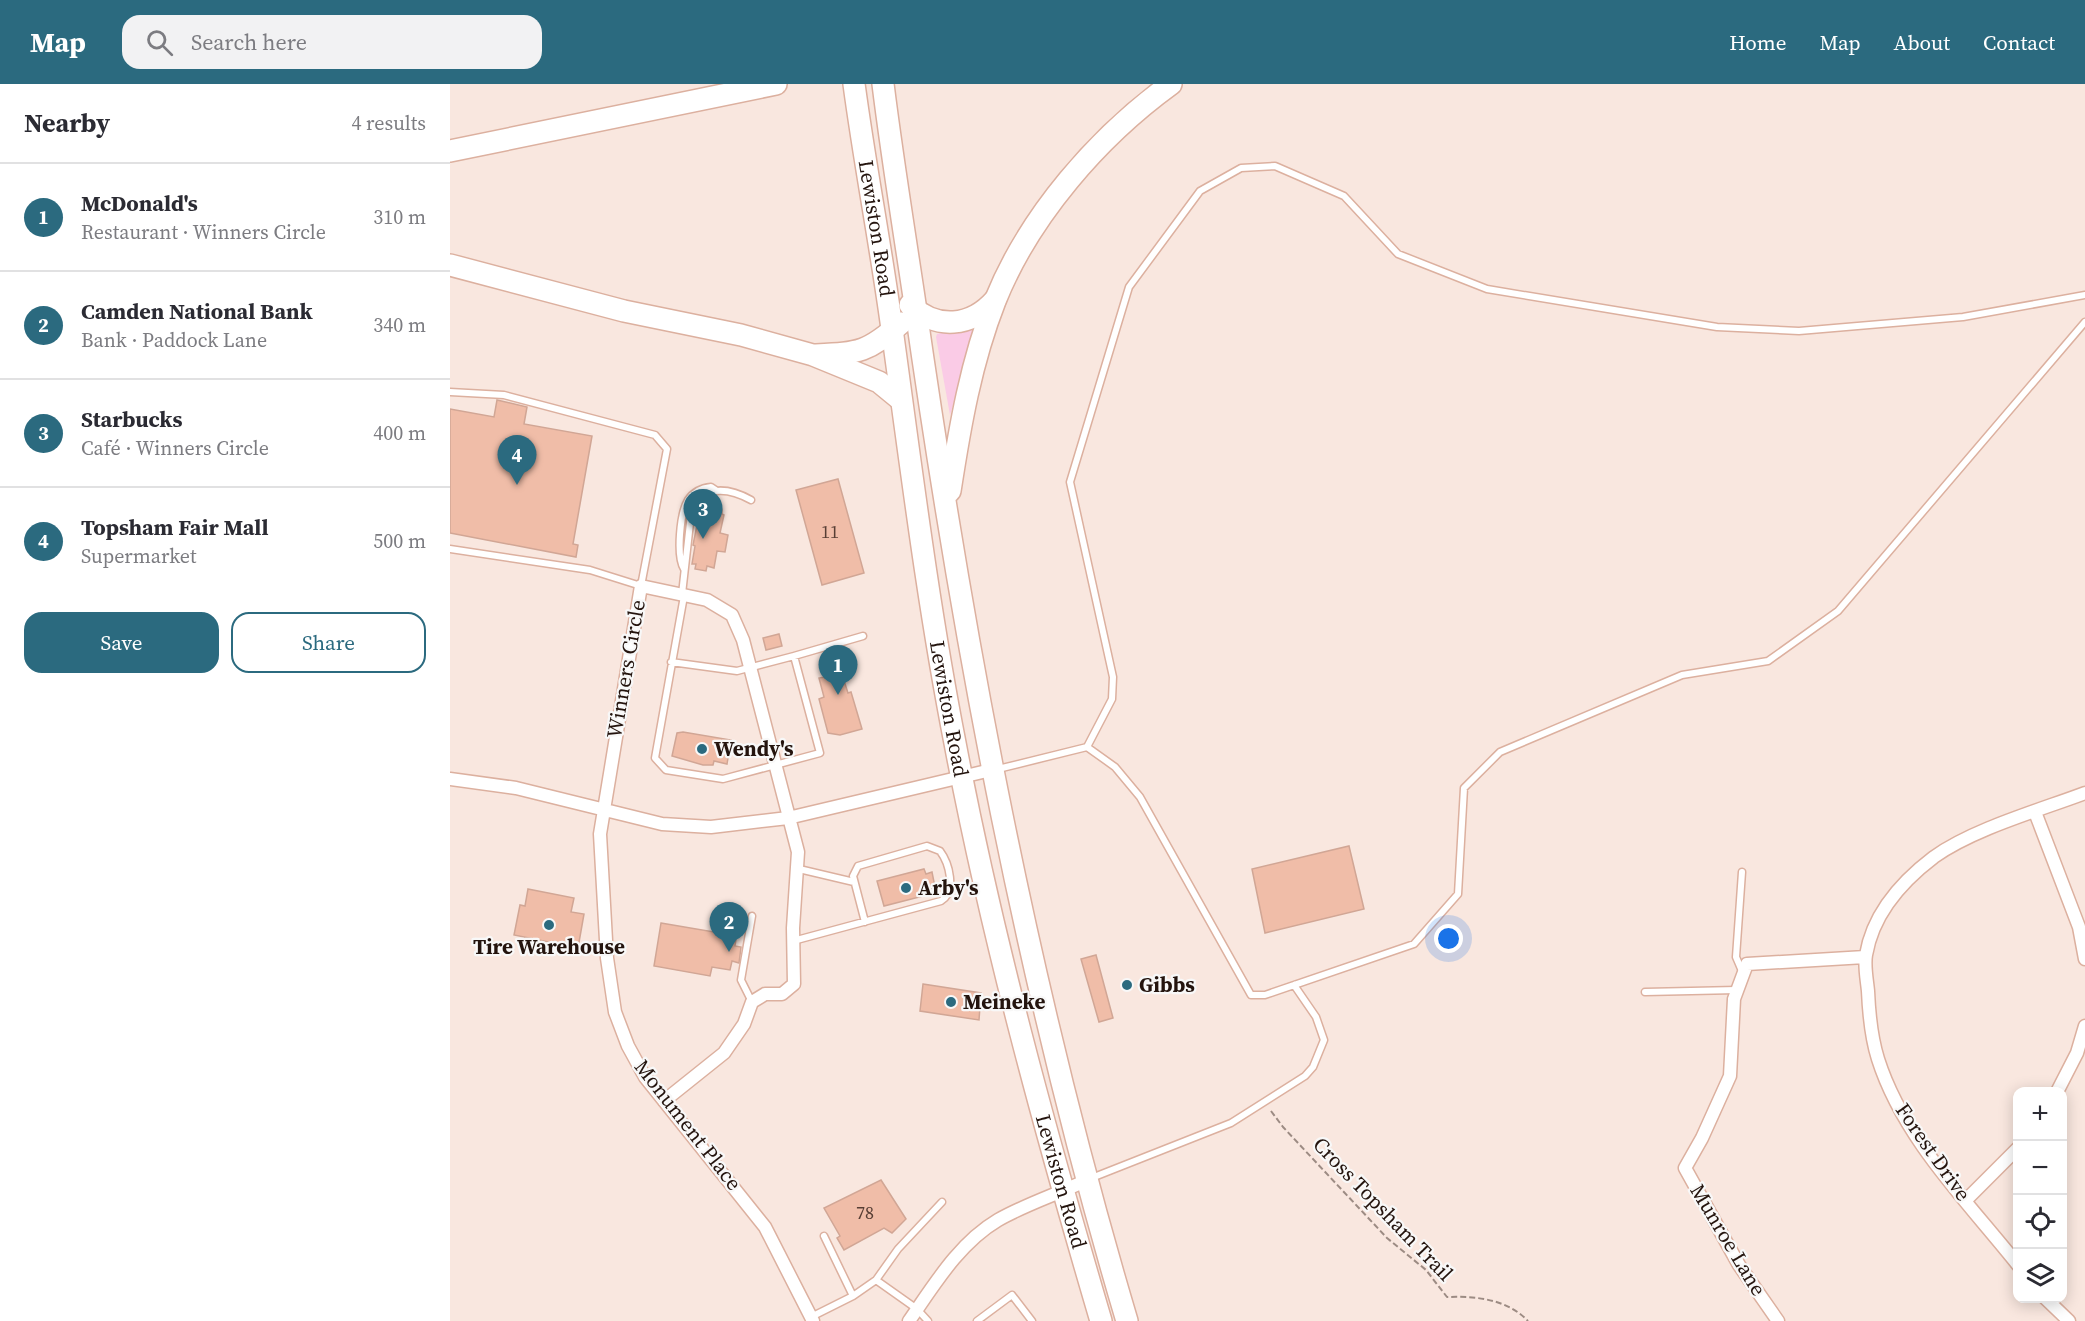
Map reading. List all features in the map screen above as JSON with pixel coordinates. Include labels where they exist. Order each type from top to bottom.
[{"type":"highway","points":[[450,151],[776,84]]},
{"type":"highway","name":"Lewiston Road","points":[[854,84],[892,330],[922,554],[962,777],[990,905],[1064,1192],[1101,1321]]},
{"type":"highway","points":[[946,512],[965,399],[996,298],[1035,227],[1071,177],[1112,134],[1171,84]]},
{"type":"highway","name":"Lewiston Road","points":[[884,91],[946,512],[991,770],[1033,963],[1087,1180],[1127,1321]]},
{"type":"highway","points":[[450,265],[624,311],[741,335],[813,355],[879,382],[901,400]]},
{"type":"highway","points":[[885,282],[916,310],[934,321],[960,322],[976,316],[996,298]]},
{"type":"highway","points":[[813,355],[859,351],[871,347],[916,310]]},
{"type":"street","name":"Winners Circle","points":[[603,808],[640,586],[707,600],[732,615],[743,639],[798,852],[799,869],[792,941],[794,984],[782,994],[765,994],[752,1002]]},
{"type":"street","points":[[450,779],[516,788],[662,824],[711,827],[788,818],[991,770]]},
{"type":"street","name":"Forest Drive","points":[[2013,1259],[1918,1138],[1887,1083],[1877,1058],[1870,1023],[1865,957],[1875,922],[1901,884],[1936,856],[1974,836],[2085,793]]},
{"type":"street","name":"Monument Place","points":[[603,808],[600,834],[607,958],[615,1012],[628,1047],[645,1077],[765,1227],[812,1319]]},
{"type":"street","points":[[2035,812],[2079,927],[2085,959]]},
{"type":"street","points":[[1743,975],[1747,964],[1865,957]]},
{"type":"street","name":"Munroe Lane","points":[[1743,975],[1734,999],[1730,1076],[1702,1138],[1685,1168],[1739,1265],[1778,1321]]},
{"type":"street","points":[[664,1101],[724,1053],[744,1024],[752,1002]]},
{"type":"street","points":[[2060,1087],[2077,1053],[2085,1026]]},
{"type":"street","points":[[1966,1200],[2013,1153]]},
{"type":"street","points":[[909,1321],[939,1277],[979,1235],[998,1221],[1087,1180]]},
{"type":"street","points":[[2049,1303],[2069,1321]]},
{"type":"lane","points":[[1087,747],[1112,699],[1113,677],[1070,482],[1129,287],[1200,191],[1241,168],[1275,166],[1344,196],[1398,254],[1487,289],[1717,327],[1799,332],[1963,316],[2085,295]]},
{"type":"lane","points":[[991,770],[1087,747],[1116,767],[1140,797],[1251,995],[1265,995],[1414,944],[1458,894],[1464,788],[1500,752],[1682,675],[1768,661],[1838,611],[2085,322]]},
{"type":"lane","points":[[450,392],[504,395],[655,435],[667,449],[640,586],[590,570],[450,549]]},
{"type":"lane","points":[[751,500],[737,492],[717,491],[703,494],[693,507],[684,569],[683,595],[656,758],[666,770],[723,779],[820,753],[794,656]]},
{"type":"lane","points":[[671,662],[737,671],[863,636]]},
{"type":"lane","points":[[792,941],[865,921],[945,899],[950,879],[943,856],[931,846],[858,866],[855,870],[854,882],[865,921]]},
{"type":"lane","points":[[799,869],[854,882]]},
{"type":"lane","points":[[1742,872],[1736,957],[1743,975]]},
{"type":"lane","points":[[752,916],[741,980],[752,1002]]},
{"type":"lane","points":[[1087,1180],[1191,1140],[1265,1103],[1314,1066],[1324,1040],[1316,1017],[1294,985]]},
{"type":"lane","points":[[1645,992],[1737,990]]},
{"type":"lane","points":[[812,1319],[876,1280],[898,1249],[942,1202]]},
{"type":"lane","points":[[824,1236],[853,1296]]},
{"type":"lane","points":[[876,1280],[917,1310],[928,1321]]},
{"type":"lane","points":[[977,1321],[1012,1294],[1032,1321]]},
{"type":"path","name":"Cross Topsham Trail","points":[[1265,1103],[1283,1127],[1387,1238],[1426,1270],[1447,1297],[1475,1296],[1497,1302],[1528,1321]]},
{"type":"shaded area","points":[[977,325],[950,415],[936,337],[937,334]]},
{"type":"building","points":[[497,400],[527,407],[524,424],[592,436],[573,544],[578,545],[576,557],[450,533],[450,409],[494,417]]},
{"type":"building","points":[[838,479],[864,573],[822,585],[796,490]]},
{"type":"building","points":[[710,508],[722,510],[724,515],[720,533],[728,535],[725,552],[717,551],[714,568],[707,566],[706,571],[695,569],[696,564],[692,564],[695,546],[693,545],[700,510],[710,512]]},
{"type":"building","points":[[779,634],[782,646],[766,650],[763,638]]},
{"type":"building","points":[[837,659],[848,693],[851,692],[862,729],[840,735],[828,733],[819,699],[824,697],[819,678],[825,677],[821,664]]},
{"type":"building","name":"Wendy's","points":[[677,733],[731,740],[727,764],[714,761],[713,765],[703,765],[672,756]]},
{"type":"building","points":[[1349,846],[1364,909],[1265,933],[1252,869]]},
{"type":"building","name":"Arby's","points":[[924,869],[926,874],[932,872],[935,887],[930,889],[931,894],[884,906],[877,881]]},
{"type":"building","name":"Tire Warehouse","points":[[528,889],[574,898],[571,912],[584,914],[578,948],[514,935],[520,905],[525,906]]},
{"type":"building","points":[[661,923],[732,935],[731,938],[736,939],[735,946],[741,947],[739,963],[732,961],[730,970],[712,967],[710,976],[654,966]]},
{"type":"building","points":[[1096,955],[1113,1018],[1099,1022],[1081,959]]},
{"type":"building","name":"Meineke","points":[[923,984],[981,993],[979,1020],[920,1011]]},
{"type":"building","points":[[881,1180],[906,1219],[892,1233],[884,1228],[844,1250],[837,1238],[840,1236],[824,1208]]},
{"type":"place","name":"Topsham Fair Mall","points":[[517,485]]},
{"type":"place","name":"Starbucks","points":[[703,539]]},
{"type":"place","name":"McDonald's","points":[[838,695]]},
{"type":"place","name":"Wendy's","points":[[702,749]]},
{"type":"place","name":"Arby's","points":[[906,888]]},
{"type":"place","name":"Tire Warehouse","points":[[549,925]]},
{"type":"place","name":"Camden National Bank","points":[[729,952]]},
{"type":"place","name":"Gibbs","points":[[1127,985]]},
{"type":"place","name":"Meineke","points":[[951,1002]]}]
